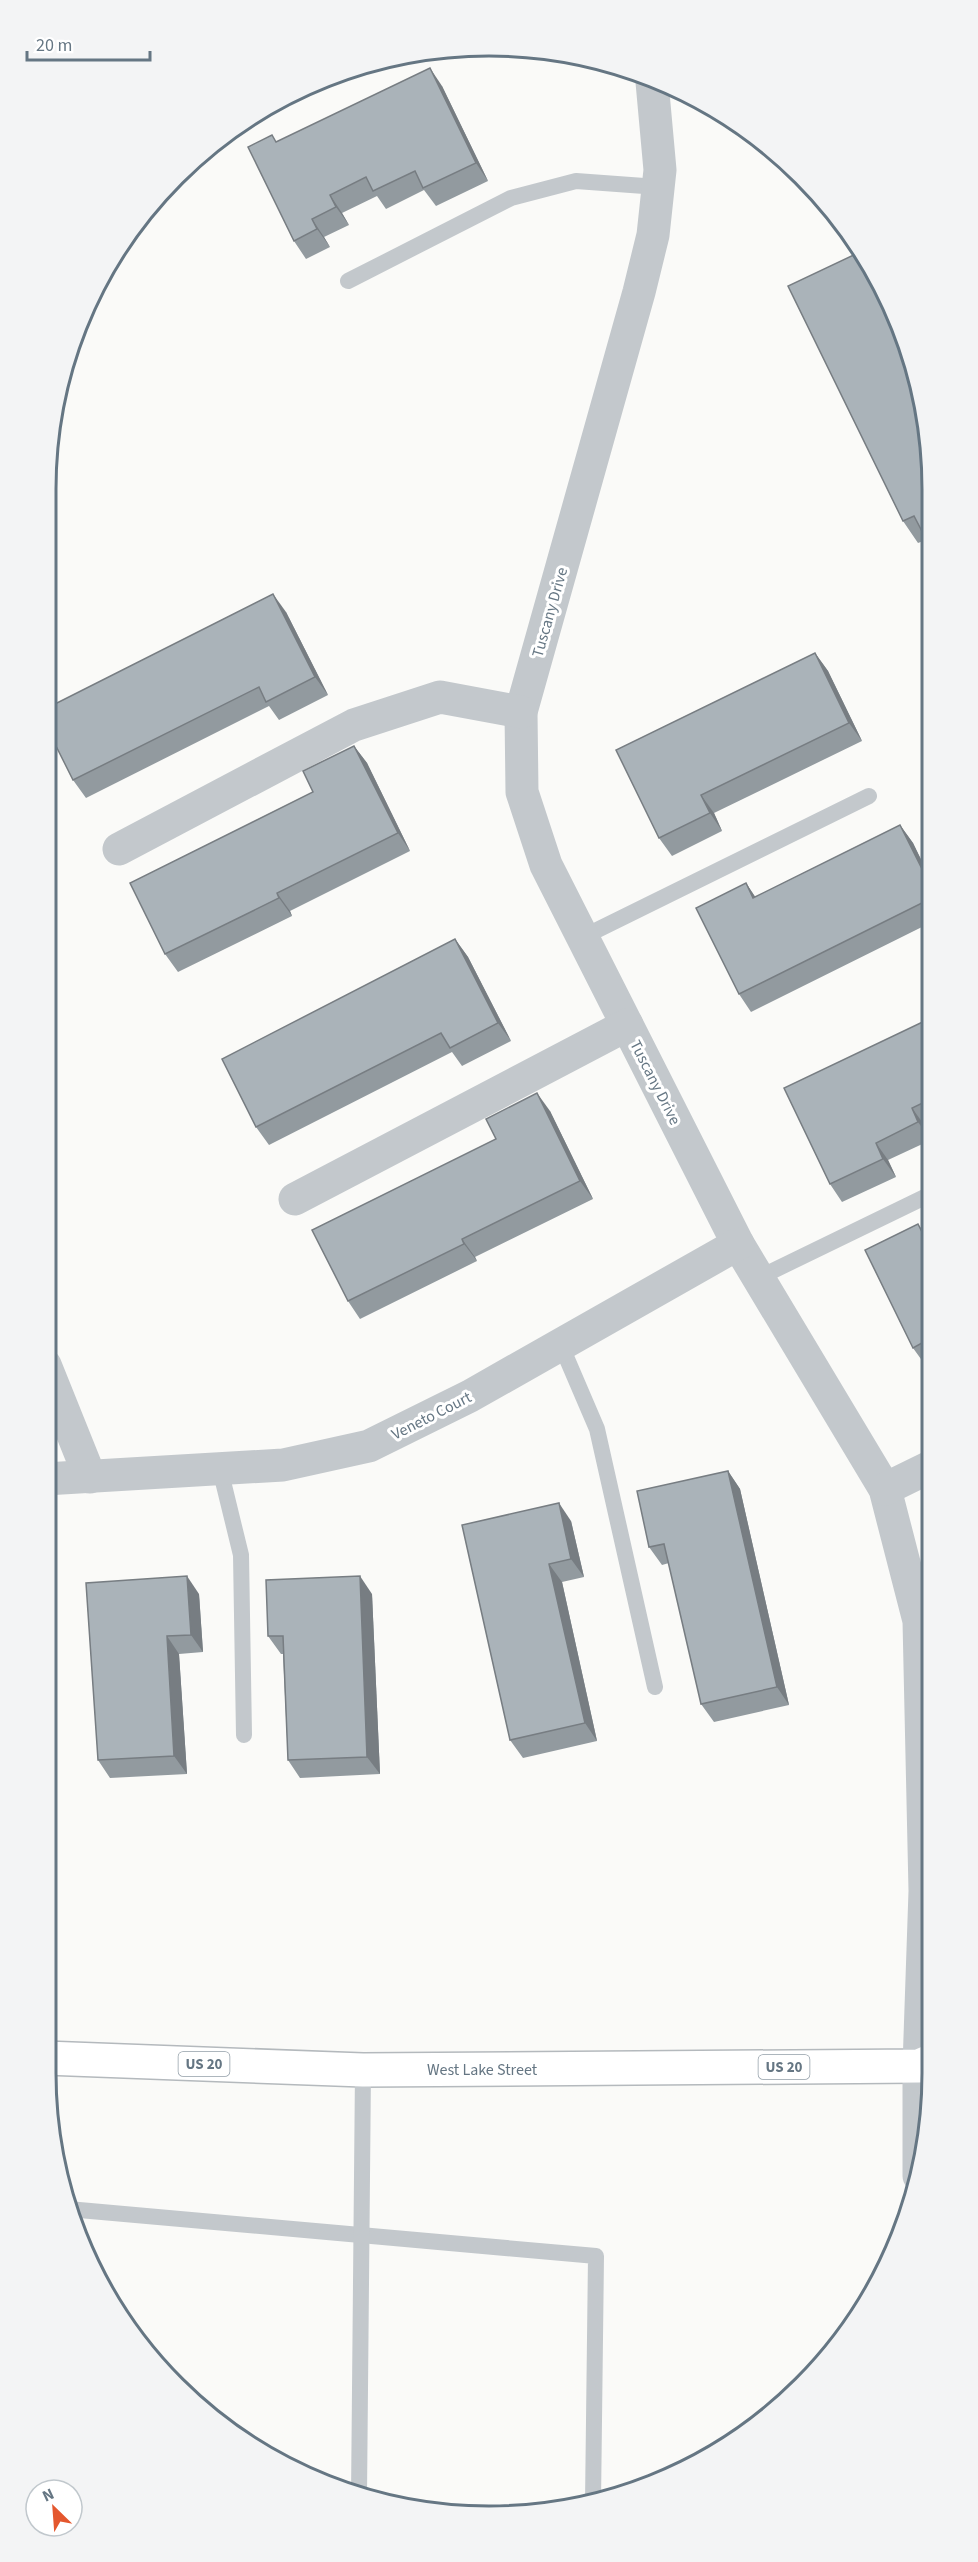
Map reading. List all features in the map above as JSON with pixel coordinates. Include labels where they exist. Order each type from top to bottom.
[{"type":"highway","name":"West Lake Street","points":[[56,2058],[363,2070],[922,2067]]},
{"type":"street","name":"Tuscany Drive","points":[[652,87],[660,170],[653,235],[521,712],[522,792],[546,864],[738,1244],[885,1489],[920,1621],[922,1729]]},
{"type":"street","points":[[119,849],[354,725],[440,697],[521,712]]},
{"type":"street","points":[[296,1199],[627,1025]]},
{"type":"street","name":"Veneto Court","points":[[56,1479],[284,1465],[369,1446],[470,1396],[738,1244]]},
{"type":"street","points":[[56,1392],[90,1477]]},
{"type":"street","points":[[885,1489],[922,1471]]},
{"type":"lane","points":[[348,281],[511,198],[576,181],[658,187]]},
{"type":"lane","points":[[583,937],[869,796]]},
{"type":"lane","points":[[758,1278],[922,1198]]},
{"type":"lane","points":[[561,1345],[597,1429],[656,1687]]},
{"type":"lane","points":[[220,1469],[241,1555],[244,1735]]},
{"type":"lane","points":[[358,2486],[363,2236],[363,2070]]},
{"type":"lane","points":[[78,2210],[596,2256],[593,2494]]},
{"type":"building","points":[[430,68],[476,163],[423,188],[415,171],[373,191],[366,177],[330,195],[336,207],[312,219],[317,229],[294,241],[248,147],[272,135],[276,142]]},
{"type":"building","points":[[853,255],[878,297],[890,323],[908,377],[914,404],[922,461],[922,531],[914,516],[903,521],[788,286]]},
{"type":"building","points":[[273,594],[315,677],[266,702],[259,687],[73,780],[56,746],[56,703]]},
{"type":"building","points":[[815,653],[849,723],[701,795],[710,813],[659,838],[616,750]]},
{"type":"building","points":[[354,746],[398,833],[277,893],[279,898],[165,954],[130,883],[313,792],[303,771]]},
{"type":"building","points":[[900,825],[922,869],[922,903],[739,994],[696,908],[746,883],[753,898]]},
{"type":"building","points":[[455,939],[498,1023],[450,1048],[441,1033],[256,1127],[222,1059]]},
{"type":"building","points":[[922,1022],[922,1103],[912,1108],[918,1122],[876,1143],[883,1159],[830,1184],[784,1088]]},
{"type":"building","points":[[537,1093],[580,1181],[462,1239],[464,1244],[348,1301],[312,1230],[496,1139],[486,1119]]},
{"type":"building","points":[[918,1224],[922,1232],[922,1343],[913,1348],[865,1250]]},
{"type":"building","points":[[728,1471],[777,1687],[701,1704],[664,1544],[649,1547],[637,1491]]},
{"type":"building","points":[[559,1503],[571,1559],[549,1564],[585,1723],[510,1740],[462,1525]]},
{"type":"building","points":[[187,1576],[191,1635],[167,1636],[174,1756],[98,1760],[86,1583]]},
{"type":"building","points":[[360,1576],[367,1757],[288,1760],[283,1636],[268,1636],[266,1580]]}]
